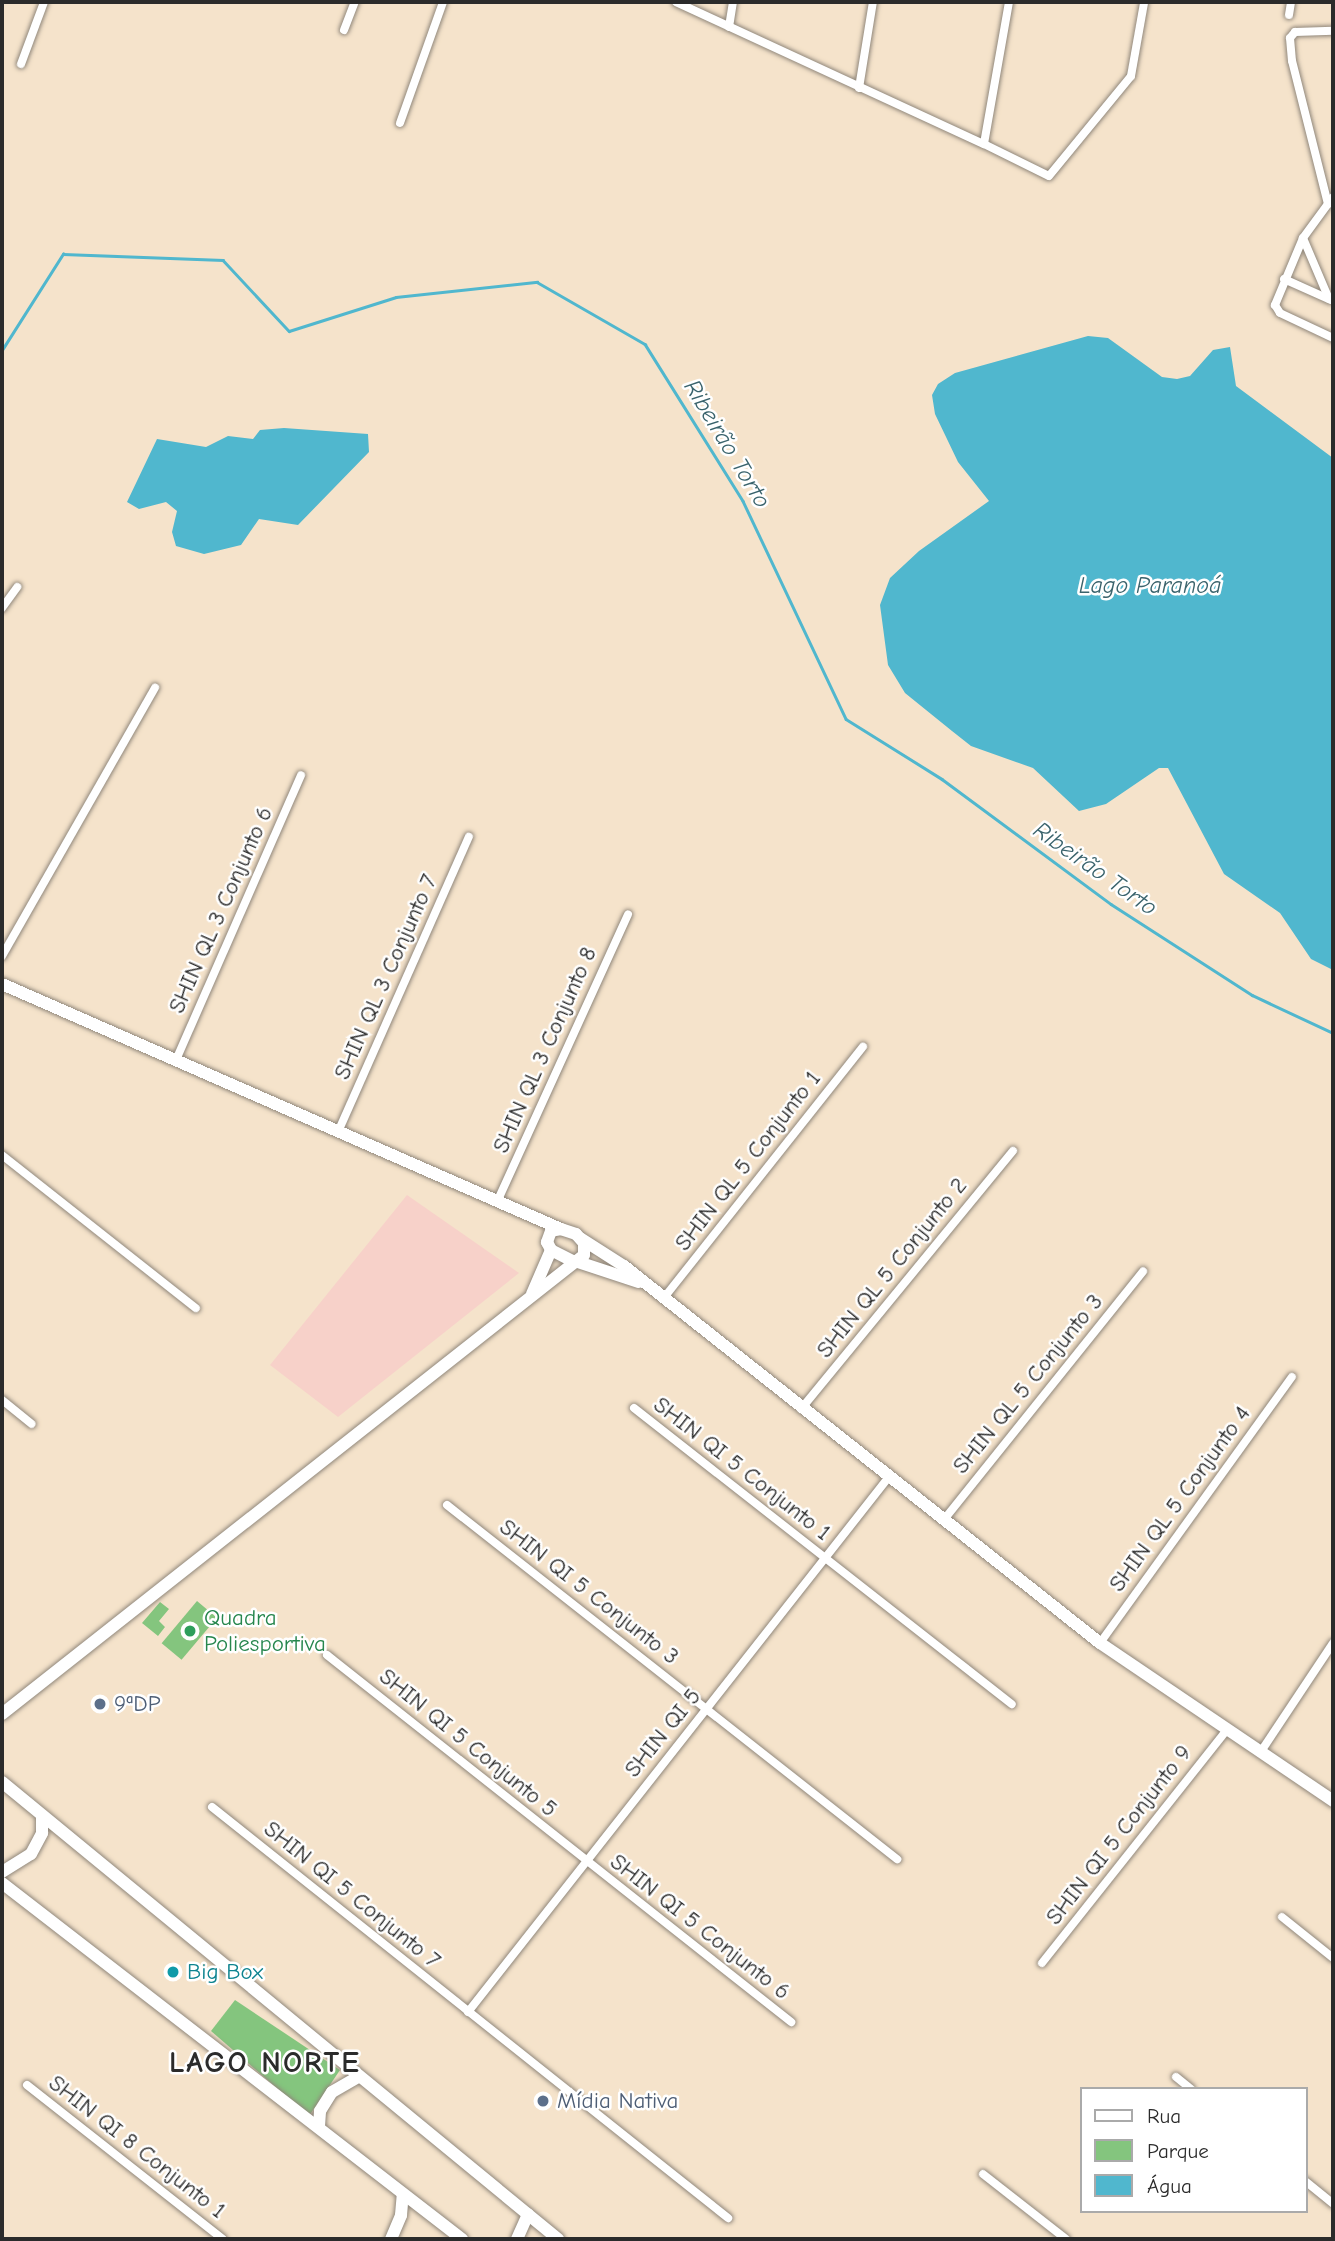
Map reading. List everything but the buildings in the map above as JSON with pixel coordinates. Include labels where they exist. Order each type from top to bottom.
[{"type":"street","points":[[21,64],[44,2]]},
{"type":"street","points":[[344,30],[355,2]]},
{"type":"street","points":[[400,123],[443,2]]},
{"type":"street","points":[[676,2],[1049,176],[1131,76],[1144,3]]},
{"type":"street","points":[[729,27],[733,2]]},
{"type":"street","points":[[859,88],[873,2]]},
{"type":"street","points":[[984,144],[1009,2]]},
{"type":"street","points":[[1289,15],[1291,2]]},
{"type":"street","points":[[1333,31],[1296,32],[1290,38],[1292,61],[1330,200],[1303,238],[1275,305],[1280,313],[1333,338]]},
{"type":"street","points":[[1303,238],[1331,300]]},
{"type":"street","points":[[1284,279],[1331,300]]},
{"type":"street","points":[[2,608],[17,587]]},
{"type":"street","points":[[2,956],[155,688]]},
{"type":"street","name":"SHIN QL 3 Conjunto 6","points":[[176,1060],[301,775]]},
{"type":"street","name":"SHIN QL 3 Conjunto 7","points":[[338,1132],[469,837]]},
{"type":"street","name":"SHIN QL 3 Conjunto 8","points":[[497,1202],[628,914]]},
{"type":"street","points":[[2,984],[580,1238],[643,1283],[1100,1643],[1226,1731],[1333,1801]]},
{"type":"street","name":"SHIN QL 5 Conjunto 1","points":[[663,1299],[863,1047]]},
{"type":"street","name":"SHIN QL 5 Conjunto 2","points":[[801,1409],[1013,1151]]},
{"type":"street","points":[[2,1155],[195,1308]]},
{"type":"street","points":[[511,1208],[547,1236],[551,1250],[532,1294]]},
{"type":"street","points":[[547,1236],[561,1228]]},
{"type":"street","points":[[2,1714],[574,1261],[586,1249],[580,1238]]},
{"type":"street","points":[[551,1250],[574,1261],[643,1283]]},
{"type":"street","name":"SHIN QL 5 Conjunto 3","points":[[943,1521],[1143,1271]]},
{"type":"street","name":"SHIN QL 5 Conjunto 4","points":[[1100,1643],[1292,1377]]},
{"type":"street","points":[[2,1400],[32,1424]]},
{"type":"street","name":"SHIN QI 5 Conjunto 1","points":[[634,1409],[1012,1704]]},
{"type":"street","name":"SHIN QI 5","points":[[468,2012],[888,1478]]},
{"type":"street","name":"SHIN QI 5 Conjunto 3","points":[[447,1505],[897,1859]]},
{"type":"street","points":[[1260,1754],[1333,1643]]},
{"type":"street","name":"SHIN QI 5 Conjunto 5","points":[[327,1655],[585,1862]]},
{"type":"street","name":"SHIN QI 5 Conjunto 9","points":[[1042,1963],[1226,1731]]},
{"type":"street","points":[[2,1782],[558,2239]]},
{"type":"street","name":"SHIN QI 5 Conjunto 7","points":[[212,1807],[728,2218]]},
{"type":"street","points":[[2,1872],[31,1854],[43,1833],[42,1816]]},
{"type":"street","name":"SHIN QI 5 Conjunto 6","points":[[585,1862],[791,2022]]},
{"type":"street","points":[[2,1882],[462,2239]]},
{"type":"street","points":[[1282,1917],[1333,1958]]},
{"type":"street","points":[[319,2126],[320,2111],[332,2092],[358,2077]]},
{"type":"street","points":[[1177,2077],[1189,2087]]},
{"type":"street","name":"SHIN QI 8 Conjunto 1","points":[[27,2085],[223,2239]]},
{"type":"street","points":[[983,2174],[1066,2239]]},
{"type":"street","points":[[1307,2183],[1333,2204]]},
{"type":"street","points":[[391,2239],[401,2215],[403,2194]]},
{"type":"street","points":[[401,2215],[422,2208]]},
{"type":"street","points":[[517,2239],[528,2214]]},
{"type":"shaded area","points":[[407,1195],[519,1273],[338,1417],[270,1365]]},
{"type":"green space","name":"Quadra Poliesportiva","points":[[197,1601],[217,1618],[182,1660],[162,1643]]},
{"type":"green space","points":[[160,1602],[169,1609],[159,1621],[165,1627],[158,1636],[142,1623]]},
{"type":"green space","points":[[235,2000],[340,2070],[309,2116],[211,2031]]},
{"type":"water","name":"Lago Paranoá","points":[[1088,336],[1108,338],[1162,377],[1177,379],[1190,376],[1213,350],[1230,347],[1236,386],[1333,458],[1333,970],[1311,959],[1280,913],[1224,874],[1168,768],[1159,768],[1106,804],[1079,811],[1033,768],[971,746],[905,693],[888,665],[880,605],[890,578],[919,551],[989,501],[958,462],[935,414],[932,395],[938,384],[955,373]]},
{"type":"water","points":[[284,428],[368,434],[369,452],[298,525],[259,519],[241,545],[204,554],[176,546],[172,532],[177,511],[166,502],[139,509],[127,502],[157,439],[206,447],[228,436],[253,439],[260,430]]},
{"type":"waterway","name":"Ribeirão Torto","points":[[2,350],[63,254],[223,260],[289,331],[396,297],[537,282],[645,344],[743,501],[846,719],[942,779],[1111,904],[1252,995],[1333,1033]]},
{"type":"place","name":"Quadra Poliesportiva","points":[[190,1631]]},
{"type":"place","name":"9ªDP","points":[[100,1704]]},
{"type":"place","name":"Big Box","points":[[173,1972]]},
{"type":"place","name":"Mídia Nativa","points":[[543,2101]]},
{"type":"district","name":"LAGO NORTE","points":[[265,2063]]}]
